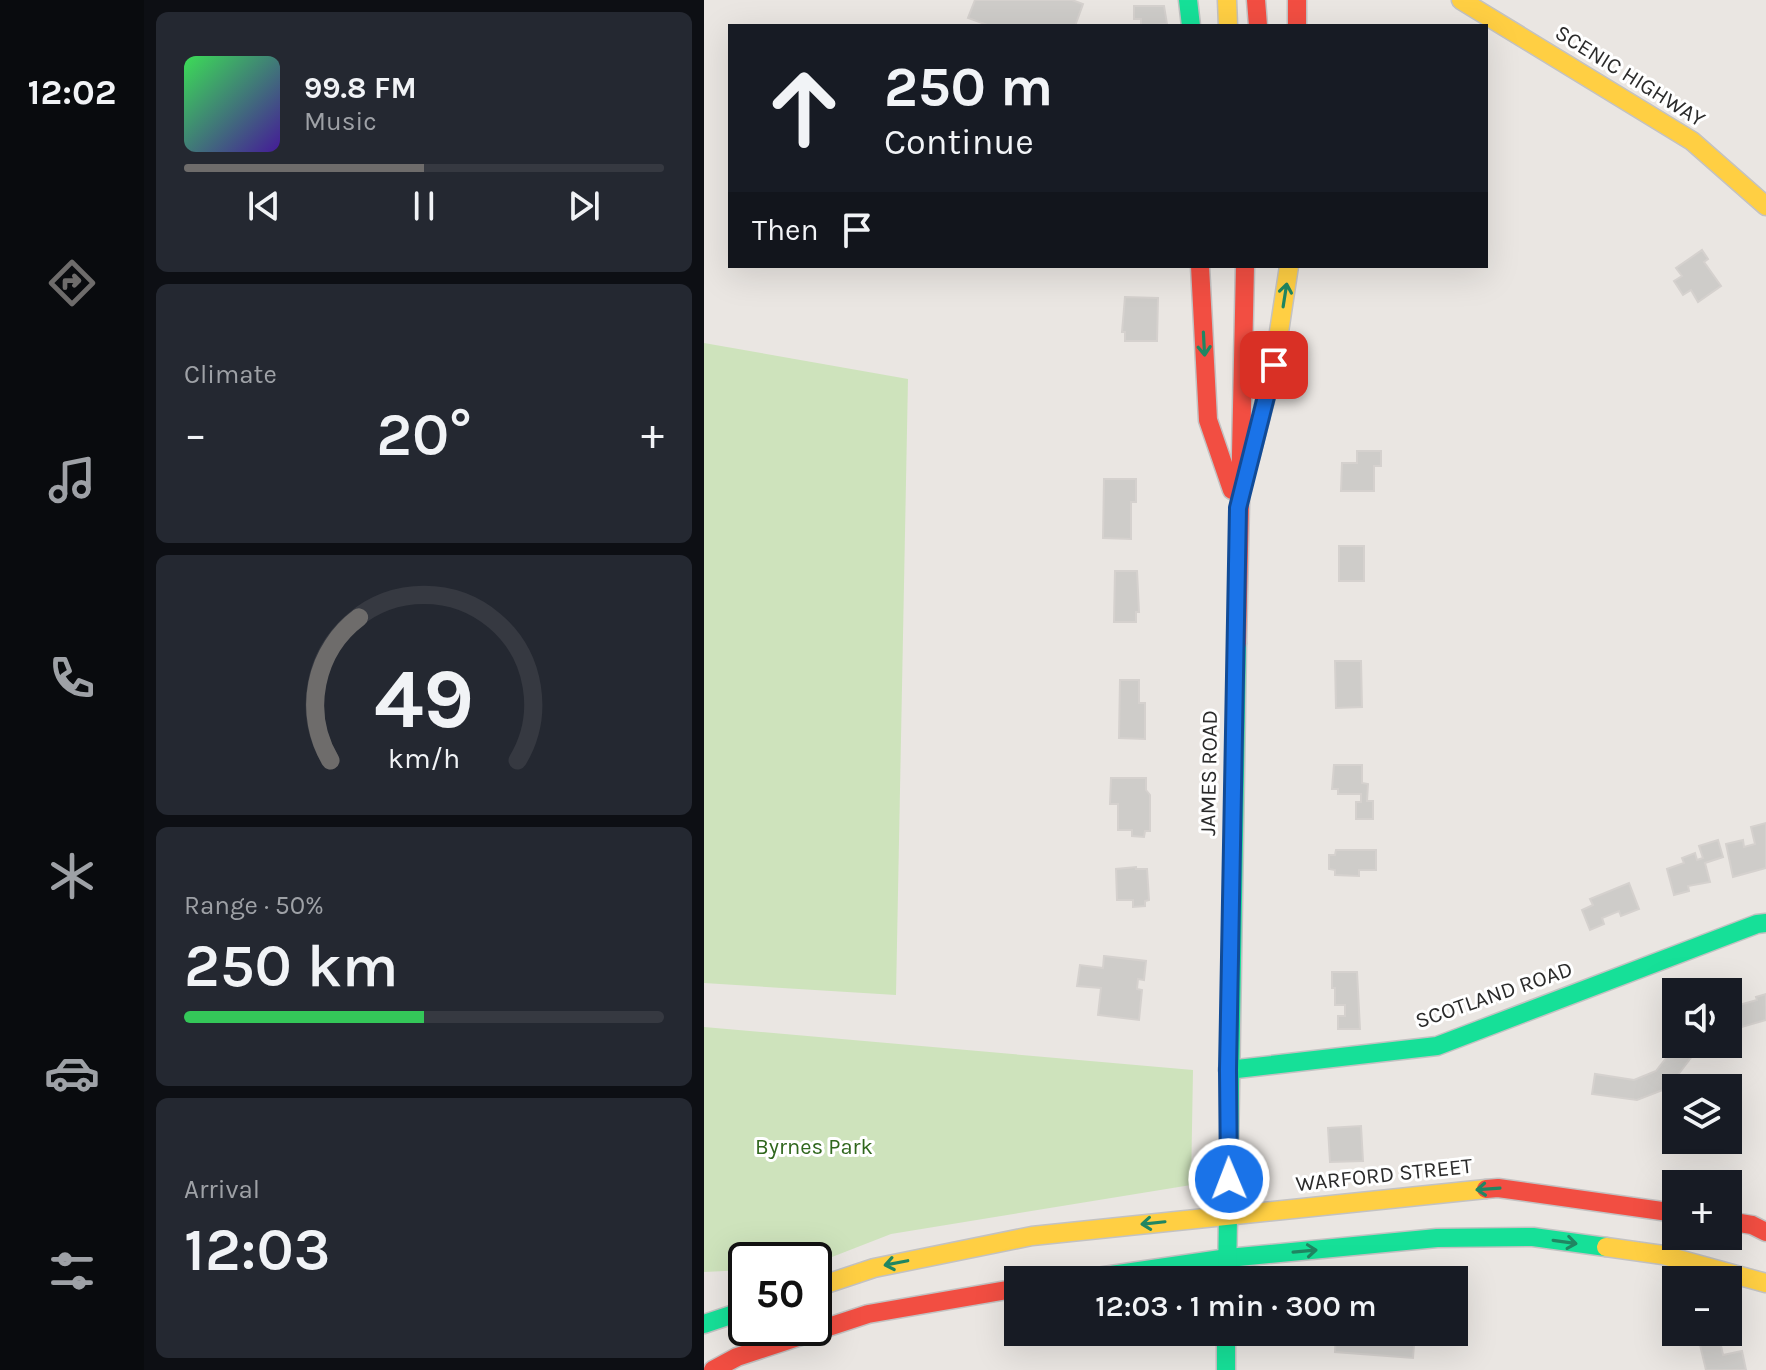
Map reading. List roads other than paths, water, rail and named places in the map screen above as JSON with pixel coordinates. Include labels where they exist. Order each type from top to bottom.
[{"type":"main road","points":[[1188,0],[1191,24]]},
{"type":"main road","points":[[1227,0],[1228,24]]},
{"type":"main road","points":[[1256,0],[1258,24]]},
{"type":"main road","points":[[1297,15],[1312,0]]},
{"type":"main road","name":"SCENIC HIGHWAY","points":[[1461,0],[1692,141],[1766,206]]},
{"type":"main road","points":[[1200,268],[1208,420],[1238,508]]},
{"type":"main road","name":"JAMES ROAD","points":[[1228,1266],[1228,1070],[1245,268]]},
{"type":"main road","points":[[1238,508],[1274,365],[1289,268]]},
{"type":"main road","name":"SCOTLAND ROAD","points":[[1228,1070],[1437,1046],[1766,923]]},
{"type":"main road","name":"WARFORD STREET","points":[[832,1282],[874,1268],[1032,1236],[1498,1188],[1662,1211]]},
{"type":"main road","points":[[1742,1223],[1766,1232]]},
{"type":"main road","points":[[1173,1266],[1437,1238],[1533,1237],[1663,1255],[1766,1283]]},
{"type":"main road","points":[[713,1370],[737,1357],[868,1314],[1004,1290]]},
{"type":"main road","points":[[704,1324],[728,1316]]},
{"type":"main road","points":[[1226,1346],[1226,1370]]},
{"type":"park label","name":"Byrnes Park","points":[[814,1147]]}]
